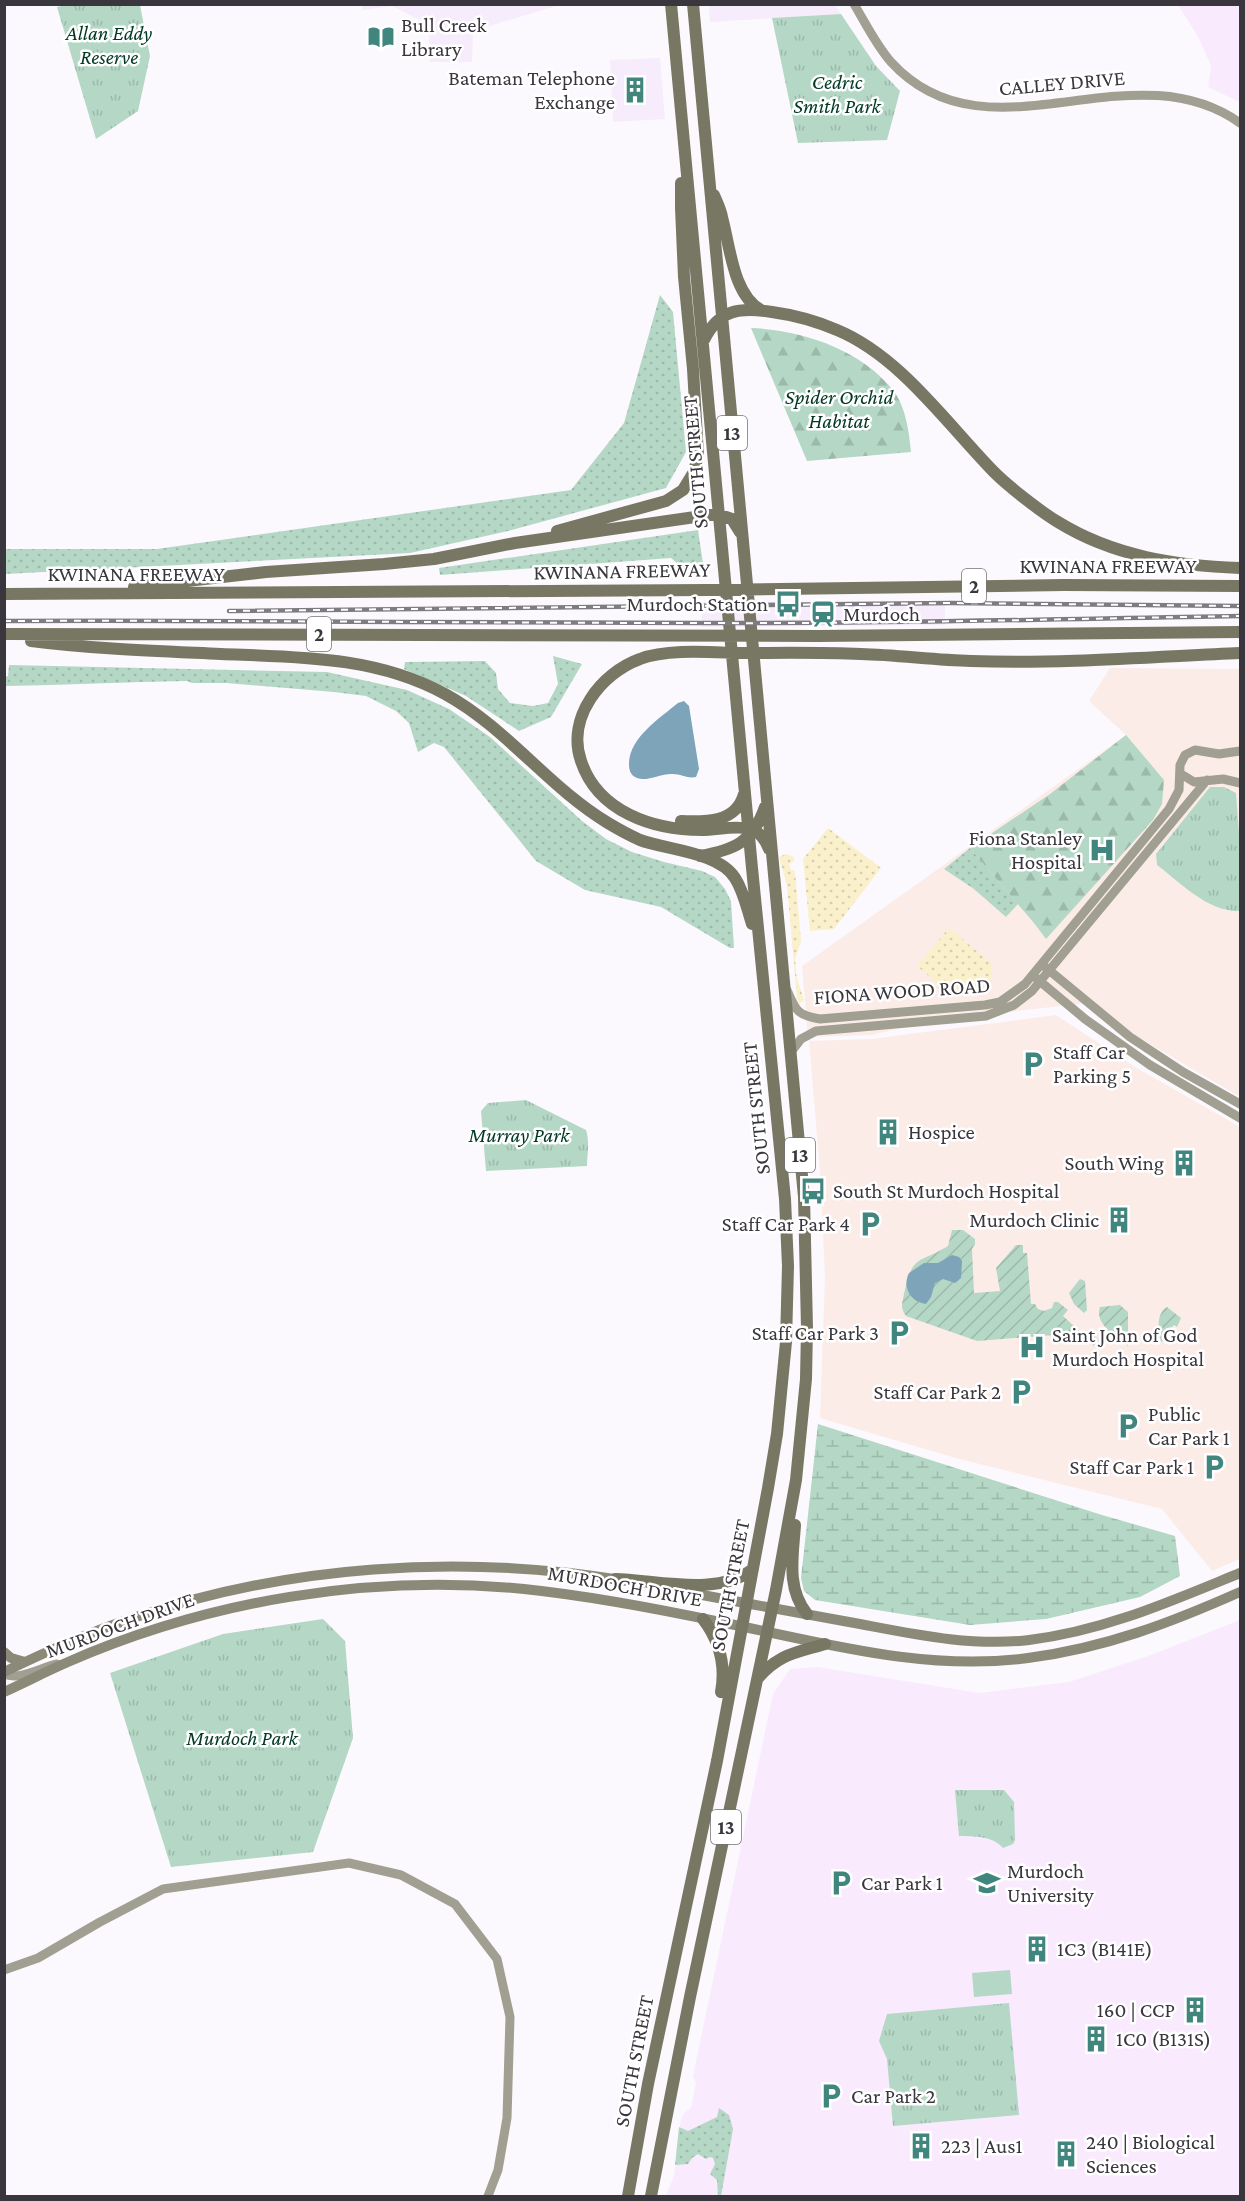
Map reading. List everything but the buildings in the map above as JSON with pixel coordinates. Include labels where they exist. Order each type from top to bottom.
[{"type":"highway","name":"SOUTH STREET","points":[[628,2196],[648,2084],[717,1761],[777,1434],[786,1342],[788,1266],[785,1199],[760,954],[672,4]]},
{"type":"highway","name":"SOUTH STREET","points":[[651,2196],[690,1997],[767,1633],[796,1480],[801,1443],[806,1358],[806,1238],[791,1052],[766,804],[693,4]]},
{"type":"highway","points":[[678,76],[690,81],[699,72]]},
{"type":"highway","points":[[515,543],[666,501],[683,490],[694,472],[698,454],[681,208],[683,137]]},
{"type":"highway","points":[[709,183],[722,215],[732,262],[741,286],[752,305],[761,310]]},
{"type":"highway","points":[[704,340],[710,329],[722,317],[741,310],[761,310],[804,318],[839,330],[881,356],[927,398],[996,474],[1057,521],[1078,533],[1130,554],[1173,563],[1240,568]]},
{"type":"highway","points":[[71,594],[266,572],[434,559],[515,543],[720,515],[732,519],[741,533]]},
{"type":"highway","name":"KWINANA FREEWAY","points":[[4,594],[1064,585],[1240,586]]},
{"type":"highway","name":"2","points":[[4,636],[818,636],[1240,632]]},
{"type":"highway","points":[[4,636],[101,648],[330,659],[401,674],[445,694],[486,721],[561,789],[609,824],[640,839],[718,862],[735,878],[743,893],[760,954]]},
{"type":"highway","points":[[771,856],[764,838],[750,832],[681,829],[643,822],[622,811],[602,796],[588,776],[578,749],[583,716],[592,696],[607,678],[627,664],[653,655],[713,652],[861,654],[1016,662],[1115,660],[1240,653]]},
{"type":"highway","points":[[622,811],[660,819],[705,822],[731,815],[738,807],[745,790]]},
{"type":"highway","points":[[699,856],[728,849],[750,832],[760,822],[766,804]]},
{"type":"highway","points":[[801,1443],[791,1573],[798,1601],[807,1614]]},
{"type":"highway","points":[[615,1579],[715,1584],[745,1576],[753,1569]]},
{"type":"highway","points":[[703,1619],[717,1643],[723,1666],[724,1679],[716,1723],[717,1761]]},
{"type":"highway","points":[[757,1679],[773,1662],[783,1656],[825,1644]]},
{"type":"main road","name":"MURDOCH DRIVE","points":[[4,1673],[110,1626],[178,1604],[271,1582],[371,1569],[452,1568],[568,1573],[615,1579],[951,1640],[992,1642],[1029,1640],[1108,1624],[1150,1611],[1240,1573]]},
{"type":"main road","name":"MURDOCH DRIVE","points":[[4,1692],[69,1661],[140,1635],[220,1611],[318,1592],[361,1588],[425,1585],[524,1589],[703,1619],[825,1644],[927,1660],[993,1661],[1025,1659],[1075,1651],[1120,1640],[1160,1626],[1240,1592]]},
{"type":"main road","points":[[4,1652],[11,1658],[25,1662]]},
{"type":"street","name":"CALLEY DRIVE","points":[[855,4],[876,42],[892,63],[921,87],[956,102],[974,106],[1009,108],[1126,94],[1153,94],[1191,100],[1225,113],[1240,123]]},
{"type":"street","name":"FIONA WOOD ROAD","points":[[791,1052],[801,1039],[816,1031],[986,1016],[1014,1005],[1028,995],[1041,964],[1169,809],[1179,790],[1181,760],[1191,751],[1200,750],[1219,754],[1240,751]]},
{"type":"street","points":[[1181,774],[1194,782],[1223,779],[1240,783]]},
{"type":"street","name":"FIONA WOOD ROAD","points":[[783,983],[795,1009],[802,1016],[820,1020],[949,1009],[1000,1002],[1049,970],[1207,780]]},
{"type":"street","points":[[1041,964],[1130,1037],[1183,1072],[1240,1104]]},
{"type":"street","points":[[1036,978],[1085,1019],[1141,1058],[1240,1118]]},
{"type":"street","points":[[4,1673],[8,1676],[23,1675],[41,1667],[69,1661]]},
{"type":"street","points":[[4,1970],[38,1958],[163,1889],[349,1863],[401,1875],[455,1904],[496,1959],[510,2017],[507,2118],[498,2170],[488,2196]]},
{"type":"shaded area","points":[[362,4],[559,5],[473,31],[472,62],[430,62],[428,22],[392,6],[363,10]]},
{"type":"shaded area","points":[[709,5],[835,5],[841,14],[710,22]]},
{"type":"shaded area","points":[[1178,5],[1240,5],[1240,102],[1208,87],[1211,66],[1199,38]]},
{"type":"shaded area","points":[[660,58],[665,119],[613,122],[610,60]]},
{"type":"shaded area","points":[[945,601],[945,625],[702,627],[701,602]]},
{"type":"shaded area","name":"Fiona Stanley Hospital","points":[[1110,668],[1240,669],[1240,1097],[1138,1037],[1088,1003],[928,1021],[872,1035],[808,1037],[802,966],[1126,735],[1089,701]]},
{"type":"shaded area","name":"Saint John of God Murdoch Hospital","points":[[1056,1015],[1135,1067],[1240,1127],[1240,1559],[1212,1571],[1162,1509],[959,1459],[820,1418],[825,1276],[820,1171],[809,1041],[871,1039]]},
{"type":"shaded area","name":"Murdoch University","points":[[1240,1620],[1240,2196],[666,2196],[674,2176],[681,2119],[684,2113],[691,2108],[696,2083],[693,2076],[773,1694],[790,1669],[817,1667],[979,1693],[1069,1682],[1151,1655]]},
{"type":"green space","name":"Allan Eddy Reserve","points":[[65,5],[140,5],[150,56],[138,111],[96,139],[57,7]]},
{"type":"green space","name":"Cedric Smith Park","points":[[841,14],[876,66],[900,91],[887,140],[798,143],[772,18]]},
{"type":"green space","points":[[660,295],[673,312],[686,452],[666,488],[508,531],[410,553],[5,574],[5,549],[157,549],[571,490],[624,423]]},
{"type":"green space","name":"Spider Orchid Habitat","points":[[751,328],[810,338],[829,344],[864,363],[893,390],[901,404],[911,452],[807,461]]},
{"type":"green space","points":[[698,530],[704,570],[685,570],[671,558],[440,575],[439,568]]},
{"type":"green space","points":[[553,656],[582,664],[551,717],[519,731],[466,696],[404,669],[405,662],[485,661],[496,673],[498,689],[510,703],[533,706],[548,703],[558,684]]},
{"type":"green space","points":[[9,665],[327,672],[407,690],[449,709],[490,737],[582,821],[606,839],[632,852],[702,871],[715,877],[731,901],[734,948],[730,948],[661,907],[585,890],[536,861],[444,747],[434,743],[418,752],[409,723],[396,711],[366,696],[187,681],[5,686]]},
{"type":"green space","points":[[1126,735],[1164,780],[1162,804],[1153,820],[1046,939],[970,848],[1050,794]]},
{"type":"green space","points":[[1210,787],[1224,787],[1236,793],[1240,847],[1240,911],[1228,910],[1206,902],[1157,865],[1156,854]]},
{"type":"green space","points":[[970,848],[1018,904],[1006,917],[974,889],[944,869]]},
{"type":"green space","name":"Murray Park","points":[[526,1100],[586,1130],[587,1166],[486,1171],[481,1111],[488,1103]]},
{"type":"green space","points":[[952,1230],[963,1230],[975,1239],[972,1249],[974,1293],[1000,1291],[996,1268],[1016,1245],[1023,1245],[1023,1253],[1027,1253],[1031,1304],[1035,1304],[1038,1309],[1044,1311],[1052,1308],[1054,1302],[1058,1302],[1068,1310],[1063,1316],[1086,1337],[1091,1332],[1099,1340],[1094,1346],[1078,1333],[977,1341],[906,1316],[902,1303],[910,1272],[918,1262],[948,1246]]},
{"type":"green space","points":[[1080,1279],[1085,1281],[1087,1310],[1084,1313],[1074,1304],[1069,1293]]},
{"type":"green space","points":[[1120,1305],[1128,1312],[1128,1346],[1107,1329],[1100,1319],[1100,1307]]},
{"type":"green space","points":[[1167,1307],[1181,1318],[1177,1327],[1174,1325],[1163,1337],[1165,1340],[1161,1342],[1159,1318]]},
{"type":"green space","points":[[818,1424],[1102,1515],[1175,1536],[1180,1576],[1140,1597],[1046,1619],[970,1625],[815,1600],[804,1591],[801,1578]]},
{"type":"green space","name":"Murdoch Park","points":[[323,1619],[345,1641],[353,1738],[313,1852],[171,1867],[110,1673],[223,1634]]},
{"type":"green space","points":[[955,1790],[1004,1790],[1014,1802],[1015,1840],[1013,1844],[1003,1848],[988,1839],[959,1836]]},
{"type":"green space","points":[[1010,1970],[1012,1994],[974,1997],[972,1973]]},
{"type":"green space","points":[[1009,2003],[1019,2115],[893,2126],[887,2059],[879,2041],[887,2014]]},
{"type":"green space","points":[[719,2108],[729,2115],[733,2129],[721,2196],[718,2196],[717,2180],[710,2174],[715,2164],[713,2158],[706,2159],[698,2154],[688,2164],[675,2165],[679,2127],[688,2131],[717,2117]]},
{"type":"sand","points":[[828,828],[881,868],[834,929],[810,931],[803,859]]},
{"type":"sand","points":[[786,854],[794,857],[794,861],[789,864],[791,870],[795,871],[801,941],[795,960],[797,979],[804,1000],[799,1004],[787,886],[779,857]]},
{"type":"sand","points":[[949,928],[991,963],[992,986],[979,993],[949,998],[940,992],[936,982],[917,966]]},
{"type":"water","points":[[684,701],[689,706],[699,769],[696,777],[673,774],[645,779],[635,777],[630,772],[629,763],[640,737],[678,703]]},
{"type":"water","points":[[952,1255],[959,1257],[962,1261],[961,1278],[955,1283],[943,1279],[935,1283],[931,1297],[926,1304],[912,1297],[906,1283],[909,1273],[924,1263],[938,1263]]},
{"type":"railway","points":[[229,611],[950,603],[1240,606]]},
{"type":"railway","points":[[4,621],[768,623],[1240,616]]},
{"type":"place","name":"Bull Creek Library","points":[[381,37]]},
{"type":"place","name":"Bateman Telephone Exchange","points":[[635,90]]},
{"type":"place","name":"Murdoch Station","points":[[788,604]]},
{"type":"place","name":"Murdoch","points":[[823,614]]},
{"type":"place","name":"Fiona Stanley Hospital","points":[[1102,850]]},
{"type":"place","name":"Staff Car Parking 5","points":[[1033,1064]]},
{"type":"place","name":"Hospice","points":[[888,1132]]},
{"type":"place","name":"South Wing","points":[[1184,1163]]},
{"type":"place","name":"South St Murdoch Hospital","points":[[813,1191]]},
{"type":"place","name":"Murdoch Clinic","points":[[1119,1220]]},
{"type":"place","name":"Staff Car Park 4","points":[[870,1224]]},
{"type":"place","name":"Staff Car Park 3","points":[[899,1333]]},
{"type":"place","name":"Saint John of God Murdoch Hospital","points":[[1032,1347]]},
{"type":"place","name":"Staff Car Park 2","points":[[1021,1392]]},
{"type":"place","name":"Public Car Park 1","points":[[1128,1426]]},
{"type":"place","name":"Staff Car Park 1","points":[[1214,1467]]},
{"type":"place","name":"Car Park 1","points":[[841,1883]]},
{"type":"place","name":"Murdoch University","points":[[987,1883]]},
{"type":"place","name":"1C3 (B141E)","points":[[1037,1949]]},
{"type":"place","name":"160 | CCP","points":[[1195,2010]]},
{"type":"place","name":"1C0 (B131S)","points":[[1096,2039]]},
{"type":"place","name":"Car Park 2","points":[[831,2096]]},
{"type":"place","name":"223 | Aus1","points":[[921,2146]]},
{"type":"place","name":"240 | Biological Sciences","points":[[1066,2154]]}]
